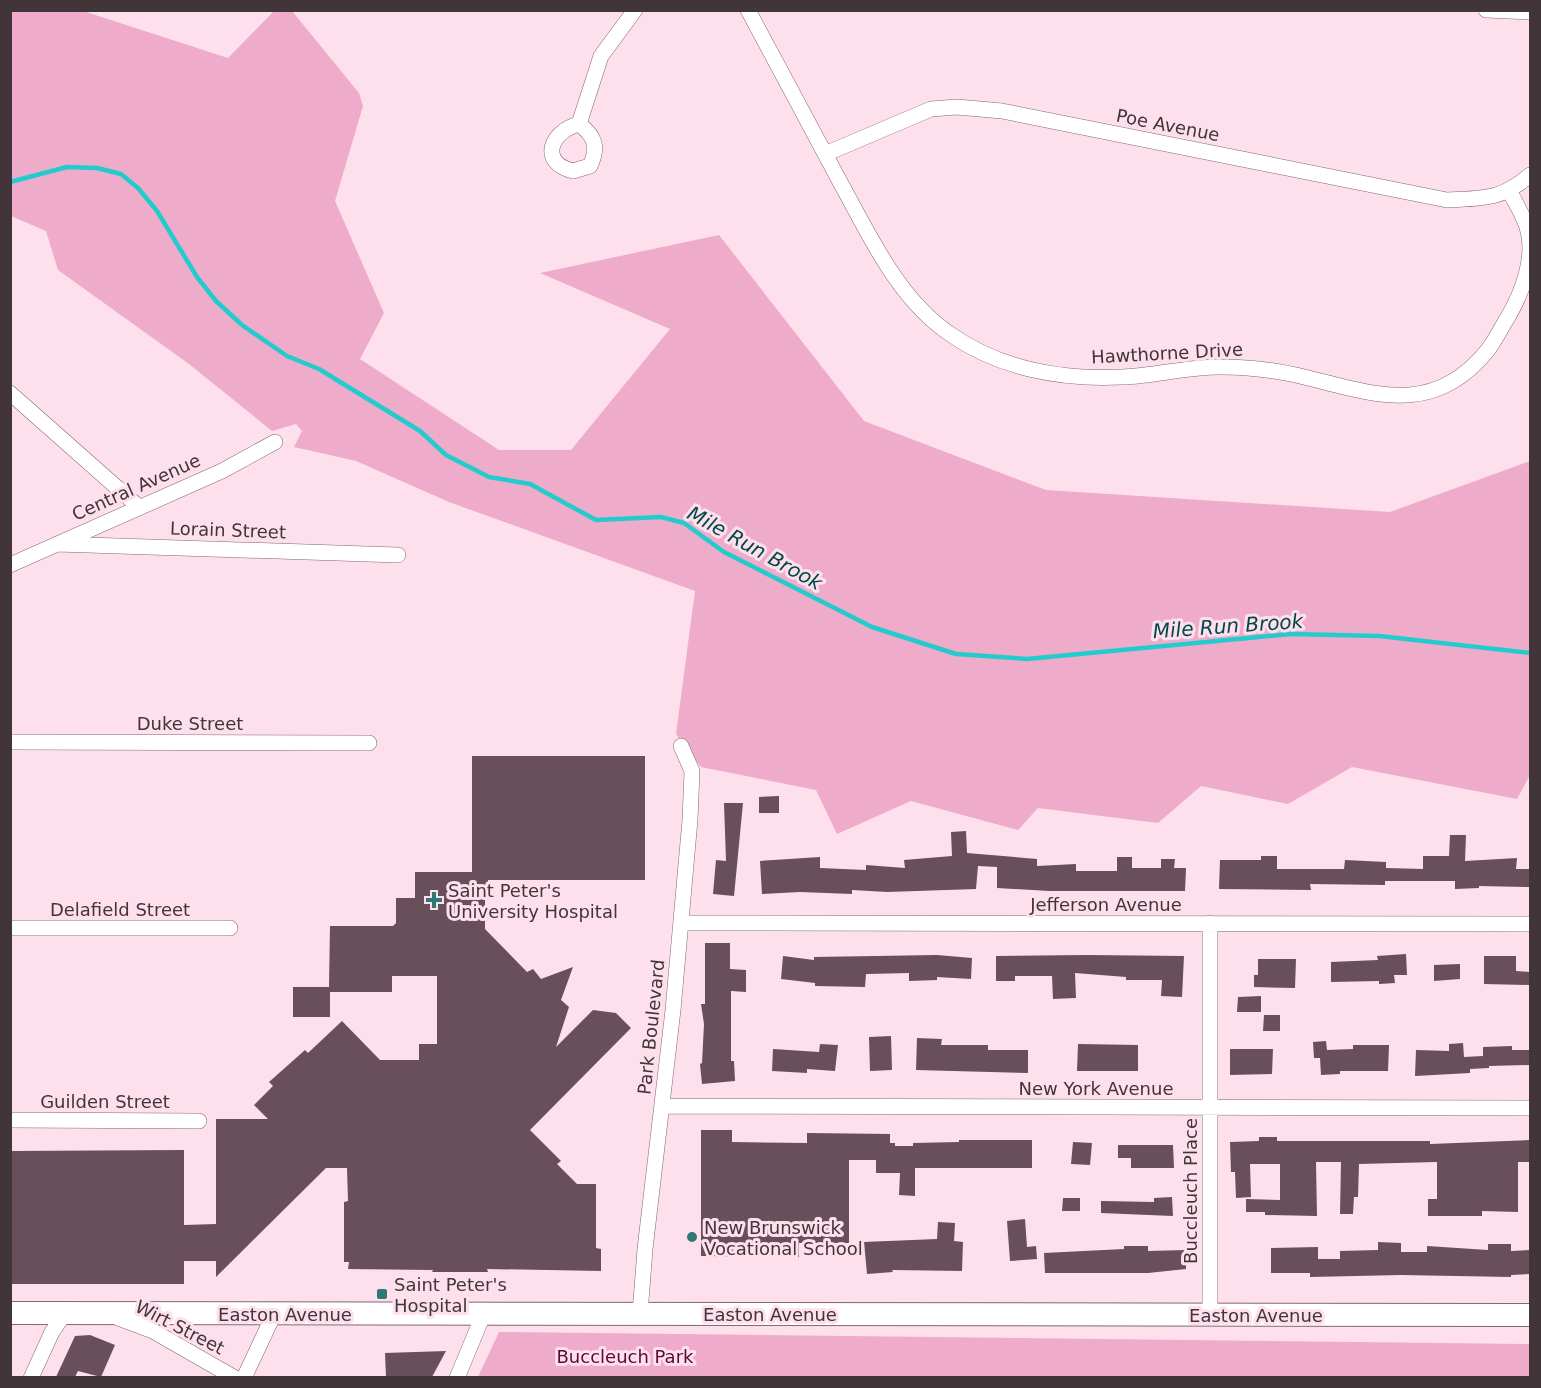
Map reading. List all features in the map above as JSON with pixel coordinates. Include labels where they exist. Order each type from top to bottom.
[{"type":"street","points":[[579,124],[601,56],[635,10]]},
{"type":"street","name":"Hawthorne Drive","points":[[748,10],[886,266],[929,318],[972,347],[1022,368],[1054,375],[1122,377],[1220,366],[1261,369],[1378,396],[1401,397],[1428,393],[1469,370],[1489,349],[1518,300],[1525,277],[1529,237],[1527,227],[1509,190]]},
{"type":"street","points":[[1486,10],[1530,12]]},
{"type":"street","name":"Poe Avenue","points":[[825,154],[931,110],[957,107],[1002,111],[1447,200],[1492,198],[1509,190]]},
{"type":"street","points":[[1509,190],[1530,175]]},
{"type":"street","points":[[10,393],[139,507]]},
{"type":"street","name":"Central Avenue","points":[[10,565],[222,471],[275,442]]},
{"type":"street","name":"Lorain Street","points":[[57,544],[398,555]]},
{"type":"street","name":"Duke Street","points":[[10,742],[369,743]]},
{"type":"street","name":"Park Boulevard","points":[[640,1314],[681,923],[692,771],[681,746]]},
{"type":"street","name":"Jefferson Avenue","points":[[681,923],[1530,924]]},
{"type":"street","name":"Buccleuch Place","points":[[1210,923],[1210,1315]]},
{"type":"street","name":"Delafield Street","points":[[10,928],[230,928]]},
{"type":"street","name":"New York Avenue","points":[[662,1106],[1530,1108]]},
{"type":"street","name":"Guilden Street","points":[[10,1120],[199,1121]]},
{"type":"street","name":"Easton Avenue","points":[[10,1313],[1530,1315]]},
{"type":"street","points":[[31,1377],[52,1332],[65,1313]]},
{"type":"street","name":"Wirt Street","points":[[107,1313],[153,1331],[235,1377]]},
{"type":"street","points":[[458,1377],[484,1313]]},
{"type":"street","points":[[244,1377],[274,1314]]},
{"type":"green space","points":[[10,11],[83,11],[228,58],[274,11],[292,11],[359,93],[363,106],[335,201],[384,313],[360,359],[499,450],[571,450],[670,329],[540,273],[719,235],[864,421],[1046,490],[1390,512],[1530,461],[1530,775],[1517,799],[1352,767],[1288,804],[1201,786],[1158,823],[1038,808],[1018,830],[911,801],[837,834],[816,790],[701,767],[676,734],[695,591],[449,502],[356,461],[294,447],[302,431],[296,424],[272,431],[189,364],[58,270],[46,231],[11,216]]},
{"type":"green space","name":"Buccleuch Park","points":[[499,1332],[1530,1344],[1530,1377],[478,1377]]},
{"type":"building","points":[[472,756],[645,756],[645,880],[488,880],[488,885],[485,885],[485,929],[527,972],[533,969],[541,979],[573,967],[561,1000],[569,1007],[556,1047],[593,1010],[616,1013],[631,1028],[530,1130],[561,1161],[557,1164],[577,1184],[596,1184],[596,1248],[601,1249],[601,1271],[487,1269],[488,1272],[432,1272],[433,1270],[348,1269],[349,1262],[344,1262],[344,1202],[348,1201],[347,1168],[326,1168],[216,1277],[216,1261],[184,1261],[184,1284],[10,1284],[10,1151],[184,1150],[184,1225],[216,1224],[216,1119],[268,1119],[254,1105],[273,1086],[269,1082],[305,1050],[308,1053],[342,1021],[380,1060],[419,1060],[419,1044],[437,1044],[437,976],[392,976],[392,992],[330,992],[330,1017],[293,1017],[293,987],[329,987],[330,926],[393,926],[396,923],[396,898],[415,898],[415,872],[472,872]]},
{"type":"building","points":[[779,796],[779,813],[759,813],[759,797]]},
{"type":"building","points":[[724,803],[743,803],[734,896],[713,894],[716,860],[726,861]]},
{"type":"building","points":[[966,831],[967,853],[1037,859],[1037,866],[1076,864],[1076,871],[1117,871],[1117,857],[1132,857],[1132,868],[1161,868],[1161,859],[1175,859],[1174,868],[1186,868],[1185,891],[1049,891],[997,888],[997,867],[978,866],[976,889],[887,892],[852,890],[852,894],[800,892],[762,894],[760,861],[820,857],[820,868],[866,870],[866,865],[905,868],[904,860],[952,856],[951,832]]},
{"type":"building","points":[[1450,835],[1466,835],[1465,861],[1517,858],[1516,869],[1530,869],[1530,887],[1479,886],[1479,888],[1455,889],[1455,881],[1385,881],[1385,885],[1310,884],[1311,890],[1219,889],[1220,860],[1261,860],[1261,856],[1277,856],[1277,869],[1344,869],[1345,860],[1386,862],[1386,868],[1423,869],[1423,856],[1449,856]]},
{"type":"building","points":[[705,943],[730,943],[730,969],[746,970],[746,992],[731,991],[731,1061],[734,1061],[735,1081],[702,1084],[700,1064],[702,1063],[704,1024],[701,1004],[705,1004]]},
{"type":"building","points":[[1406,954],[1407,975],[1394,975],[1395,983],[1331,982],[1331,962],[1378,960],[1377,956]]},
{"type":"building","points":[[937,955],[972,958],[971,979],[937,977],[937,980],[909,981],[909,973],[866,974],[865,987],[815,986],[815,983],[781,979],[783,956],[814,960],[814,957]]},
{"type":"building","points":[[996,956],[1184,956],[1182,997],[1161,996],[1162,980],[1126,980],[1126,977],[1075,973],[1076,998],[1053,999],[1052,976],[1015,976],[1015,981],[996,981]]},
{"type":"building","points":[[1484,956],[1516,956],[1516,971],[1530,972],[1530,985],[1484,984]]},
{"type":"building","points":[[1258,959],[1296,959],[1295,988],[1254,987],[1254,975],[1258,975]]},
{"type":"building","points":[[1460,964],[1460,979],[1434,981],[1434,965]]},
{"type":"building","points":[[1261,996],[1261,1012],[1237,1012],[1238,997]]},
{"type":"building","points":[[1264,1015],[1280,1015],[1280,1031],[1263,1031]]},
{"type":"building","points":[[891,1036],[892,1070],[870,1071],[869,1037]]},
{"type":"building","points":[[917,1038],[942,1039],[941,1045],[988,1045],[988,1050],[1028,1050],[1028,1073],[916,1070]]},
{"type":"building","points":[[1326,1041],[1327,1050],[1353,1049],[1353,1045],[1389,1045],[1388,1071],[1340,1071],[1340,1074],[1321,1075],[1320,1058],[1314,1058],[1313,1042]]},
{"type":"building","points":[[1463,1043],[1464,1057],[1483,1056],[1483,1047],[1512,1046],[1512,1050],[1530,1050],[1530,1065],[1489,1066],[1489,1068],[1470,1069],[1470,1073],[1415,1076],[1416,1050],[1449,1051],[1449,1044]]},
{"type":"building","points":[[820,1044],[838,1045],[835,1071],[807,1069],[807,1073],[772,1071],[773,1049],[819,1052]]},
{"type":"building","points":[[1078,1044],[1138,1045],[1138,1071],[1077,1071]]},
{"type":"building","points":[[1230,1049],[1273,1049],[1272,1074],[1230,1075]]},
{"type":"building","points":[[701,1130],[732,1130],[732,1142],[807,1143],[807,1133],[890,1134],[890,1143],[895,1143],[895,1146],[913,1146],[913,1143],[959,1142],[959,1140],[1032,1140],[1032,1168],[915,1168],[915,1196],[899,1195],[900,1173],[876,1173],[876,1160],[849,1160],[849,1243],[799,1243],[799,1257],[701,1256]]},
{"type":"building","points":[[1259,1137],[1277,1137],[1277,1141],[1430,1141],[1430,1144],[1530,1140],[1530,1162],[1518,1162],[1518,1212],[1482,1211],[1482,1216],[1428,1216],[1428,1199],[1437,1199],[1437,1162],[1359,1164],[1358,1197],[1354,1197],[1353,1214],[1340,1214],[1341,1162],[1316,1162],[1317,1216],[1265,1215],[1265,1212],[1246,1212],[1246,1199],[1280,1200],[1280,1164],[1250,1164],[1251,1197],[1236,1198],[1235,1172],[1231,1172],[1230,1142],[1259,1141]]},
{"type":"building","points":[[1073,1142],[1092,1143],[1090,1165],[1071,1164]]},
{"type":"building","points":[[1118,1145],[1173,1145],[1174,1168],[1131,1168],[1131,1158],[1118,1158]]},
{"type":"building","points":[[1172,1197],[1173,1216],[1101,1213],[1101,1201],[1154,1202],[1154,1198]]},
{"type":"building","points":[[1063,1198],[1080,1198],[1080,1211],[1062,1211]]},
{"type":"building","points":[[1025,1219],[1027,1247],[1036,1246],[1037,1259],[1010,1261],[1007,1221]]},
{"type":"building","points":[[938,1222],[955,1223],[954,1241],[963,1242],[962,1271],[892,1270],[893,1272],[867,1274],[864,1242],[937,1239]]},
{"type":"building","points":[[1378,1242],[1401,1243],[1401,1252],[1427,1252],[1427,1246],[1488,1250],[1488,1244],[1511,1244],[1511,1251],[1530,1250],[1530,1274],[1511,1275],[1511,1277],[1401,1275],[1310,1277],[1310,1273],[1271,1273],[1271,1248],[1318,1247],[1318,1259],[1340,1259],[1340,1251],[1378,1250]]},
{"type":"building","points":[[1124,1246],[1148,1246],[1148,1251],[1186,1250],[1186,1269],[1148,1273],[1045,1273],[1044,1253],[1124,1249]]},
{"type":"building","points":[[90,1335],[115,1345],[101,1377],[78,1371],[75,1377],[56,1377],[75,1336]]},
{"type":"building","points":[[446,1351],[432,1377],[386,1377],[385,1353]]},
{"type":"waterway","name":"Mile Run Brook","points":[[10,182],[67,167],[97,168],[121,174],[138,188],[157,211],[197,277],[216,301],[242,325],[287,356],[319,369],[420,431],[446,455],[489,477],[530,484],[596,520],[661,517],[684,523],[724,552],[872,627],[956,654],[1027,659],[1290,634],[1379,636],[1530,653]]},
{"type":"place","name":"Saint Peter's University Hospital","points":[[434,900]]},
{"type":"place","name":"New Brunswick Vocational School","points":[[692,1237]]},
{"type":"place","name":"Saint Peter's Hospital","points":[[382,1294]]}]
